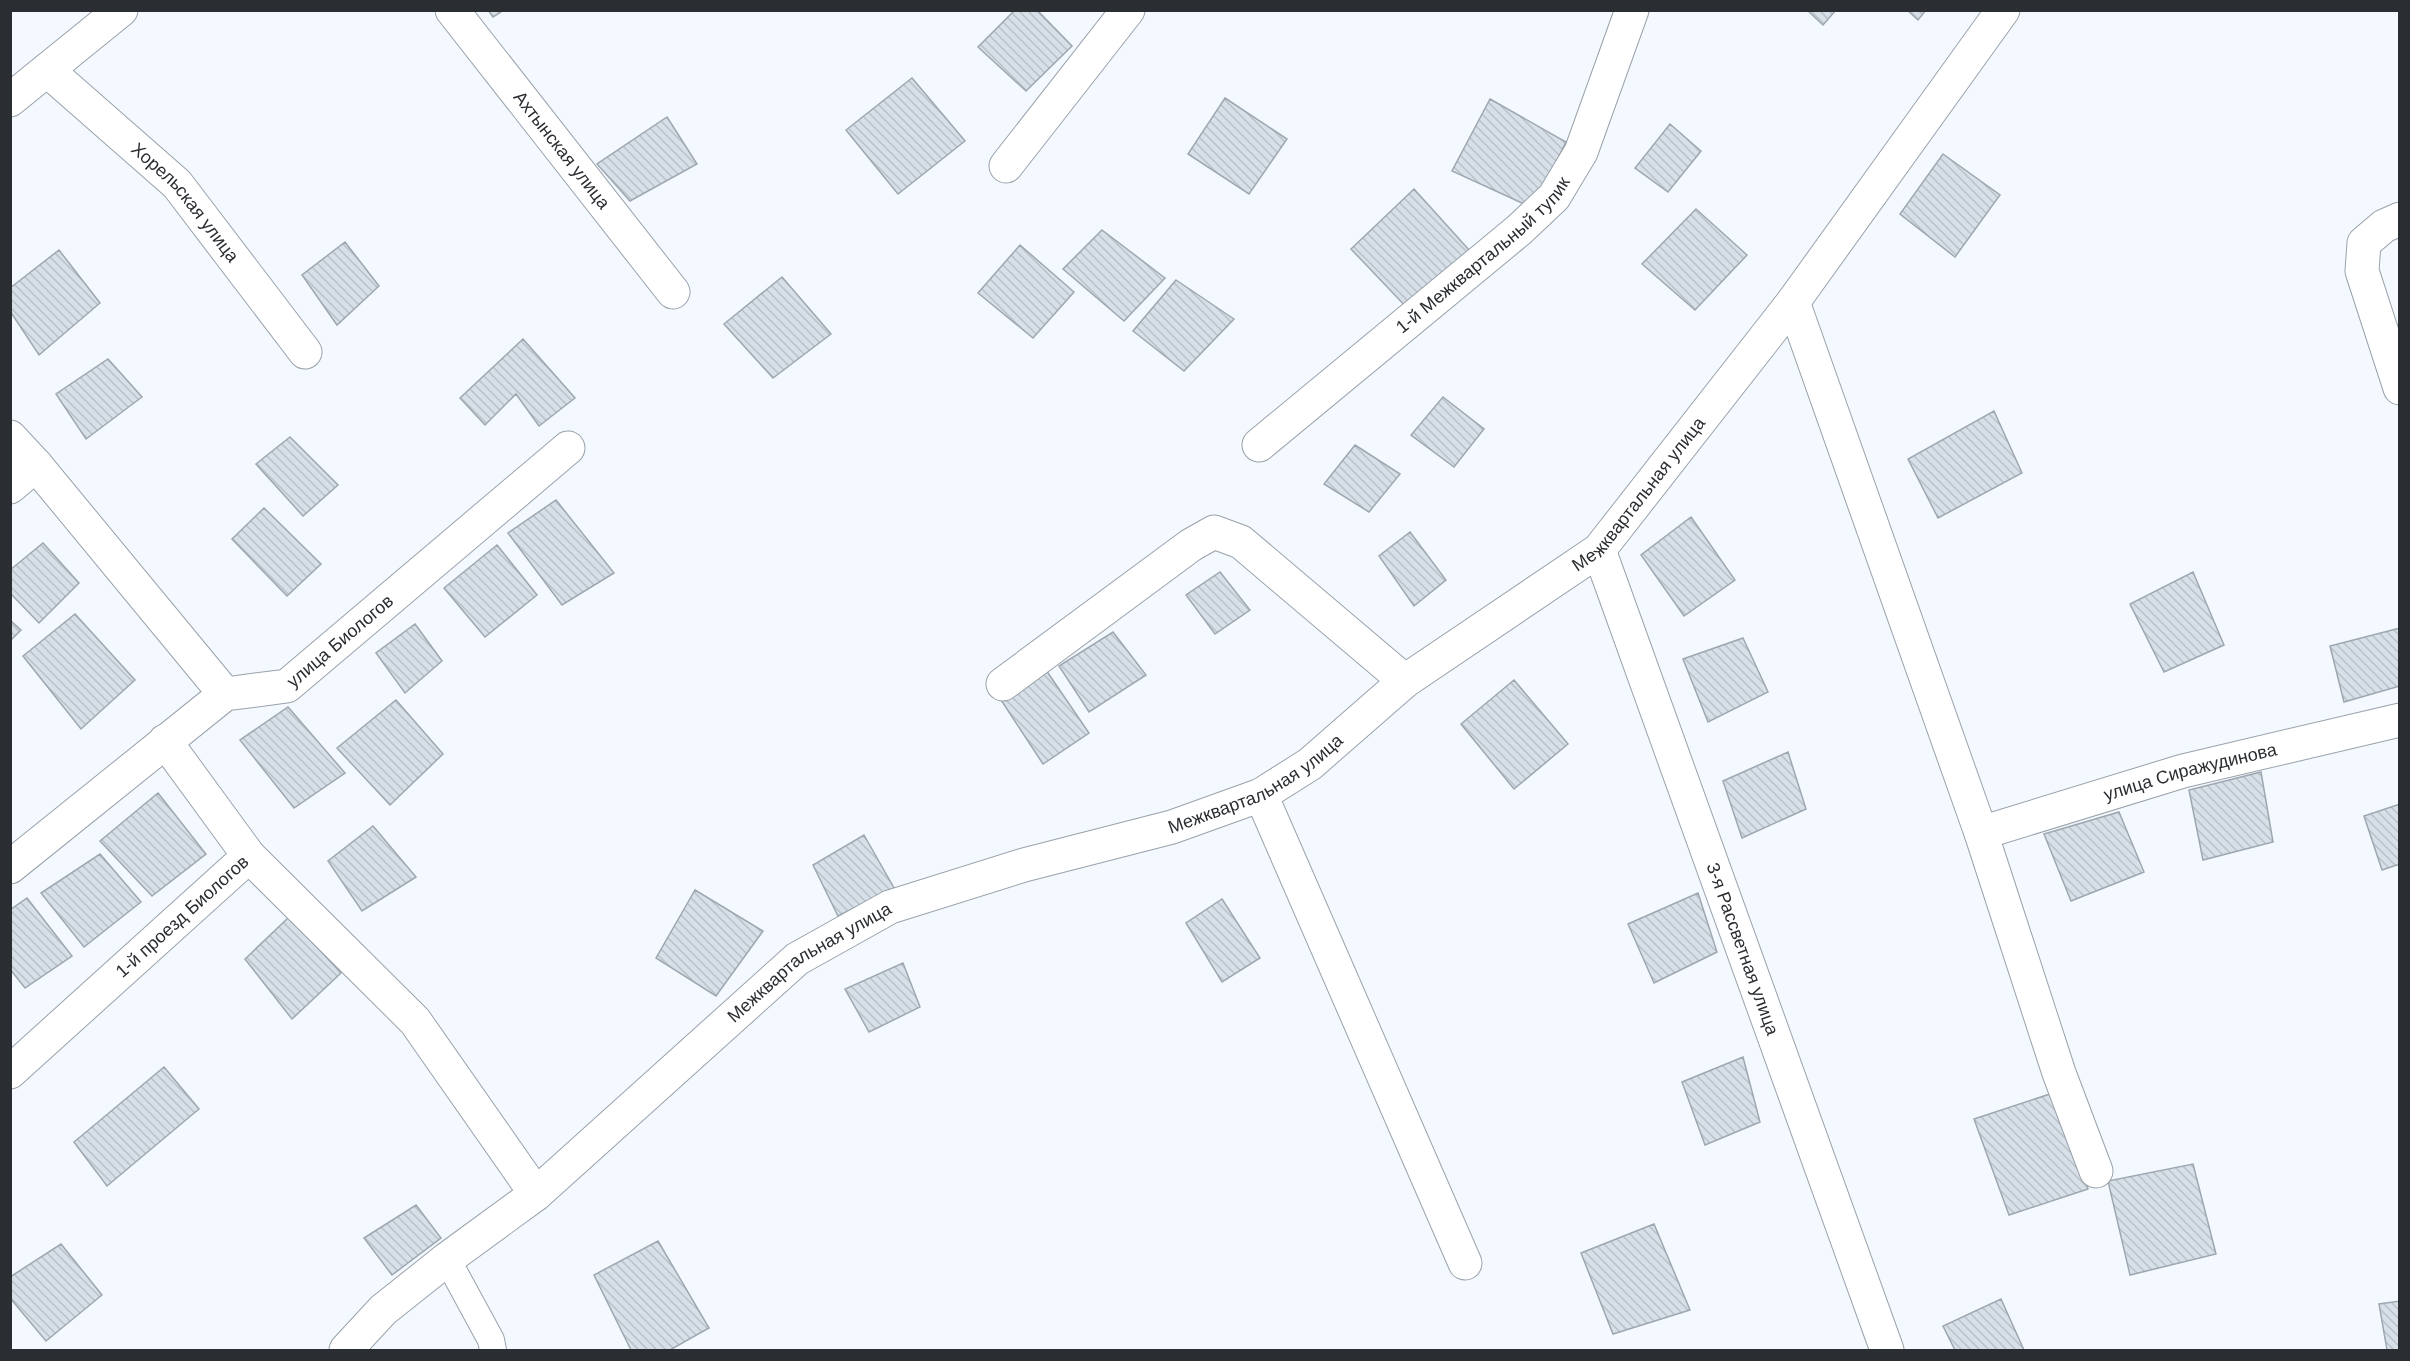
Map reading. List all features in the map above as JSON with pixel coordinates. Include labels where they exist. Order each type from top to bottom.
[{"type":"street","points":[[10,100],[121,10]]},
{"type":"street","name":"Ахтынская улица","points":[[452,10],[673,292]]},
{"type":"street","points":[[1006,166],[1128,10]]},
{"type":"street","name":"1-й Межквартальный тупик","points":[[1259,445],[1519,230],[1554,197],[1581,152],[1632,10]]},
{"type":"street","name":"Межквартальная улица","points":[[346,1350],[383,1310],[447,1259],[536,1194],[797,959],[890,907],[1024,866],[1172,827],[1261,795],[1310,764],[1405,681],[1599,549],[1793,302],[2003,10]]},
{"type":"street","name":"Хорельская улица","points":[[48,70],[177,184],[305,352]]},
{"type":"street","points":[[2400,219],[2384,226],[2364,243],[2362,271],[2400,388]]},
{"type":"street","points":[[1793,302],[1981,833],[2059,1073],[2096,1171]]},
{"type":"street","points":[[10,437],[36,465],[225,694],[10,867]]},
{"type":"street","name":"улица Биологов","points":[[225,694],[287,686],[568,448]]},
{"type":"street","points":[[10,487],[36,465]]},
{"type":"street","points":[[1003,684],[1191,544],[1214,532],[1241,542],[1405,681]]},
{"type":"street","name":"3-я Рассветная улица","points":[[1599,549],[1887,1350]]},
{"type":"street","name":"улица Сиражудинова","points":[[1981,833],[2183,771],[2400,720]]},
{"type":"street","name":"1-й проезд Биологов","points":[[10,1072],[249,856],[165,741]]},
{"type":"street","points":[[1261,795],[1465,1263]]},
{"type":"street","points":[[249,856],[414,1021],[536,1194]]},
{"type":"lane","points":[[447,1259],[491,1340],[493,1350]]},
{"type":"building","points":[[488,10],[504,10],[493,17]]},
{"type":"building","points":[[1015,10],[1037,10],[1072,46],[1026,91],[978,47]]},
{"type":"building","points":[[1807,10],[1836,10],[1823,25]]},
{"type":"building","points":[[1907,10],[1926,10],[1918,20]]},
{"type":"building","points":[[912,78],[965,141],[898,194],[846,130]]},
{"type":"building","points":[[1225,98],[1287,139],[1249,194],[1188,154]]},
{"type":"building","points":[[1490,99],[1566,142],[1533,208],[1452,171]]},
{"type":"building","points":[[667,117],[697,164],[630,201],[597,164]]},
{"type":"building","points":[[1670,124],[1701,151],[1668,192],[1635,168]]},
{"type":"building","points":[[1943,154],[2000,195],[1955,257],[1900,214]]},
{"type":"building","points":[[1414,189],[1470,251],[1411,312],[1351,249]]},
{"type":"building","points":[[1696,209],[1747,255],[1695,310],[1642,264]]},
{"type":"building","points":[[1102,230],[1165,278],[1124,321],[1063,269]]},
{"type":"building","points":[[345,242],[379,286],[337,325],[302,275]]},
{"type":"building","points":[[1020,245],[1074,292],[1033,338],[978,293]]},
{"type":"building","points":[[59,250],[100,303],[39,355],[10,311],[10,288]]},
{"type":"building","points":[[782,277],[831,334],[773,378],[724,324]]},
{"type":"building","points":[[1176,280],[1234,319],[1184,371],[1133,331]]},
{"type":"building","points":[[523,339],[575,398],[539,426],[516,394],[485,425],[460,398]]},
{"type":"building","points":[[108,359],[142,397],[86,439],[56,394]]},
{"type":"building","points":[[1443,397],[1484,429],[1454,467],[1411,435]]},
{"type":"building","points":[[1994,411],[2022,473],[1938,518],[1908,459]]},
{"type":"building","points":[[290,437],[338,485],[303,516],[256,464]]},
{"type":"building","points":[[1355,445],[1400,474],[1369,512],[1324,484]]},
{"type":"building","points":[[556,500],[614,573],[562,605],[508,533]]},
{"type":"building","points":[[264,508],[321,564],[287,596],[232,539]]},
{"type":"building","points":[[1691,517],[1735,580],[1684,616],[1641,555]]},
{"type":"building","points":[[1410,532],[1446,580],[1414,606],[1379,556]]},
{"type":"building","points":[[43,543],[79,583],[39,623],[10,593],[10,570]]},
{"type":"building","points":[[497,545],[537,595],[485,637],[444,588]]},
{"type":"building","points":[[1220,572],[1250,610],[1215,634],[1186,595]]},
{"type":"building","points":[[2193,572],[2224,645],[2164,672],[2130,604]]},
{"type":"building","points":[[75,614],[135,680],[81,729],[23,656]]},
{"type":"building","points":[[10,620],[21,630],[10,641]]},
{"type":"building","points":[[415,624],[442,661],[405,693],[376,653]]},
{"type":"building","points":[[2400,628],[2400,686],[2344,702],[2330,646]]},
{"type":"building","points":[[1113,632],[1146,675],[1089,712],[1059,666]]},
{"type":"building","points":[[1743,638],[1768,692],[1708,722],[1683,659]]},
{"type":"building","points":[[1046,670],[1089,733],[1043,764],[1001,700]]},
{"type":"building","points":[[1514,680],[1568,744],[1514,789],[1461,724]]},
{"type":"building","points":[[396,700],[443,754],[390,805],[337,748]]},
{"type":"building","points":[[288,707],[345,773],[294,808],[240,740]]},
{"type":"building","points":[[1788,752],[1806,809],[1742,838],[1723,781]]},
{"type":"building","points":[[2261,772],[2273,842],[2203,860],[2189,790]]},
{"type":"building","points":[[158,793],[206,854],[152,896],[100,841]]},
{"type":"building","points":[[2400,804],[2400,864],[2382,870],[2364,816]]},
{"type":"building","points":[[2119,812],[2144,872],[2071,901],[2044,834]]},
{"type":"building","points":[[373,826],[416,877],[362,911],[328,861]]},
{"type":"building","points":[[864,835],[894,888],[838,916],[813,865]]},
{"type":"building","points":[[100,854],[141,902],[84,947],[41,893]]},
{"type":"building","points":[[695,890],[763,931],[716,996],[656,958]]},
{"type":"building","points":[[1698,893],[1717,952],[1654,983],[1628,924]]},
{"type":"building","points":[[27,898],[72,956],[25,988],[10,969],[10,910]]},
{"type":"building","points":[[1222,899],[1260,958],[1222,982],[1186,923]]},
{"type":"building","points":[[289,917],[341,973],[292,1019],[245,959]]},
{"type":"building","points":[[903,963],[920,1007],[869,1032],[845,989]]},
{"type":"building","points":[[1743,1057],[1760,1122],[1705,1145],[1682,1082]]},
{"type":"building","points":[[164,1067],[199,1109],[107,1186],[74,1142]]},
{"type":"building","points":[[2053,1093],[2088,1189],[2009,1215],[1974,1119]]},
{"type":"building","points":[[2193,1164],[2216,1254],[2130,1275],[2108,1181]]},
{"type":"building","points":[[416,1205],[441,1238],[392,1275],[364,1238]]},
{"type":"building","points":[[1654,1224],[1690,1310],[1613,1334],[1581,1253]]},
{"type":"building","points":[[658,1241],[709,1328],[670,1350],[631,1350],[594,1275]]},
{"type":"building","points":[[61,1244],[102,1295],[46,1341],[10,1298],[10,1277]]},
{"type":"building","points":[[2001,1299],[2024,1350],[1955,1350],[1943,1326]]},
{"type":"building","points":[[2400,1301],[2400,1350],[2387,1350],[2379,1304]]}]
